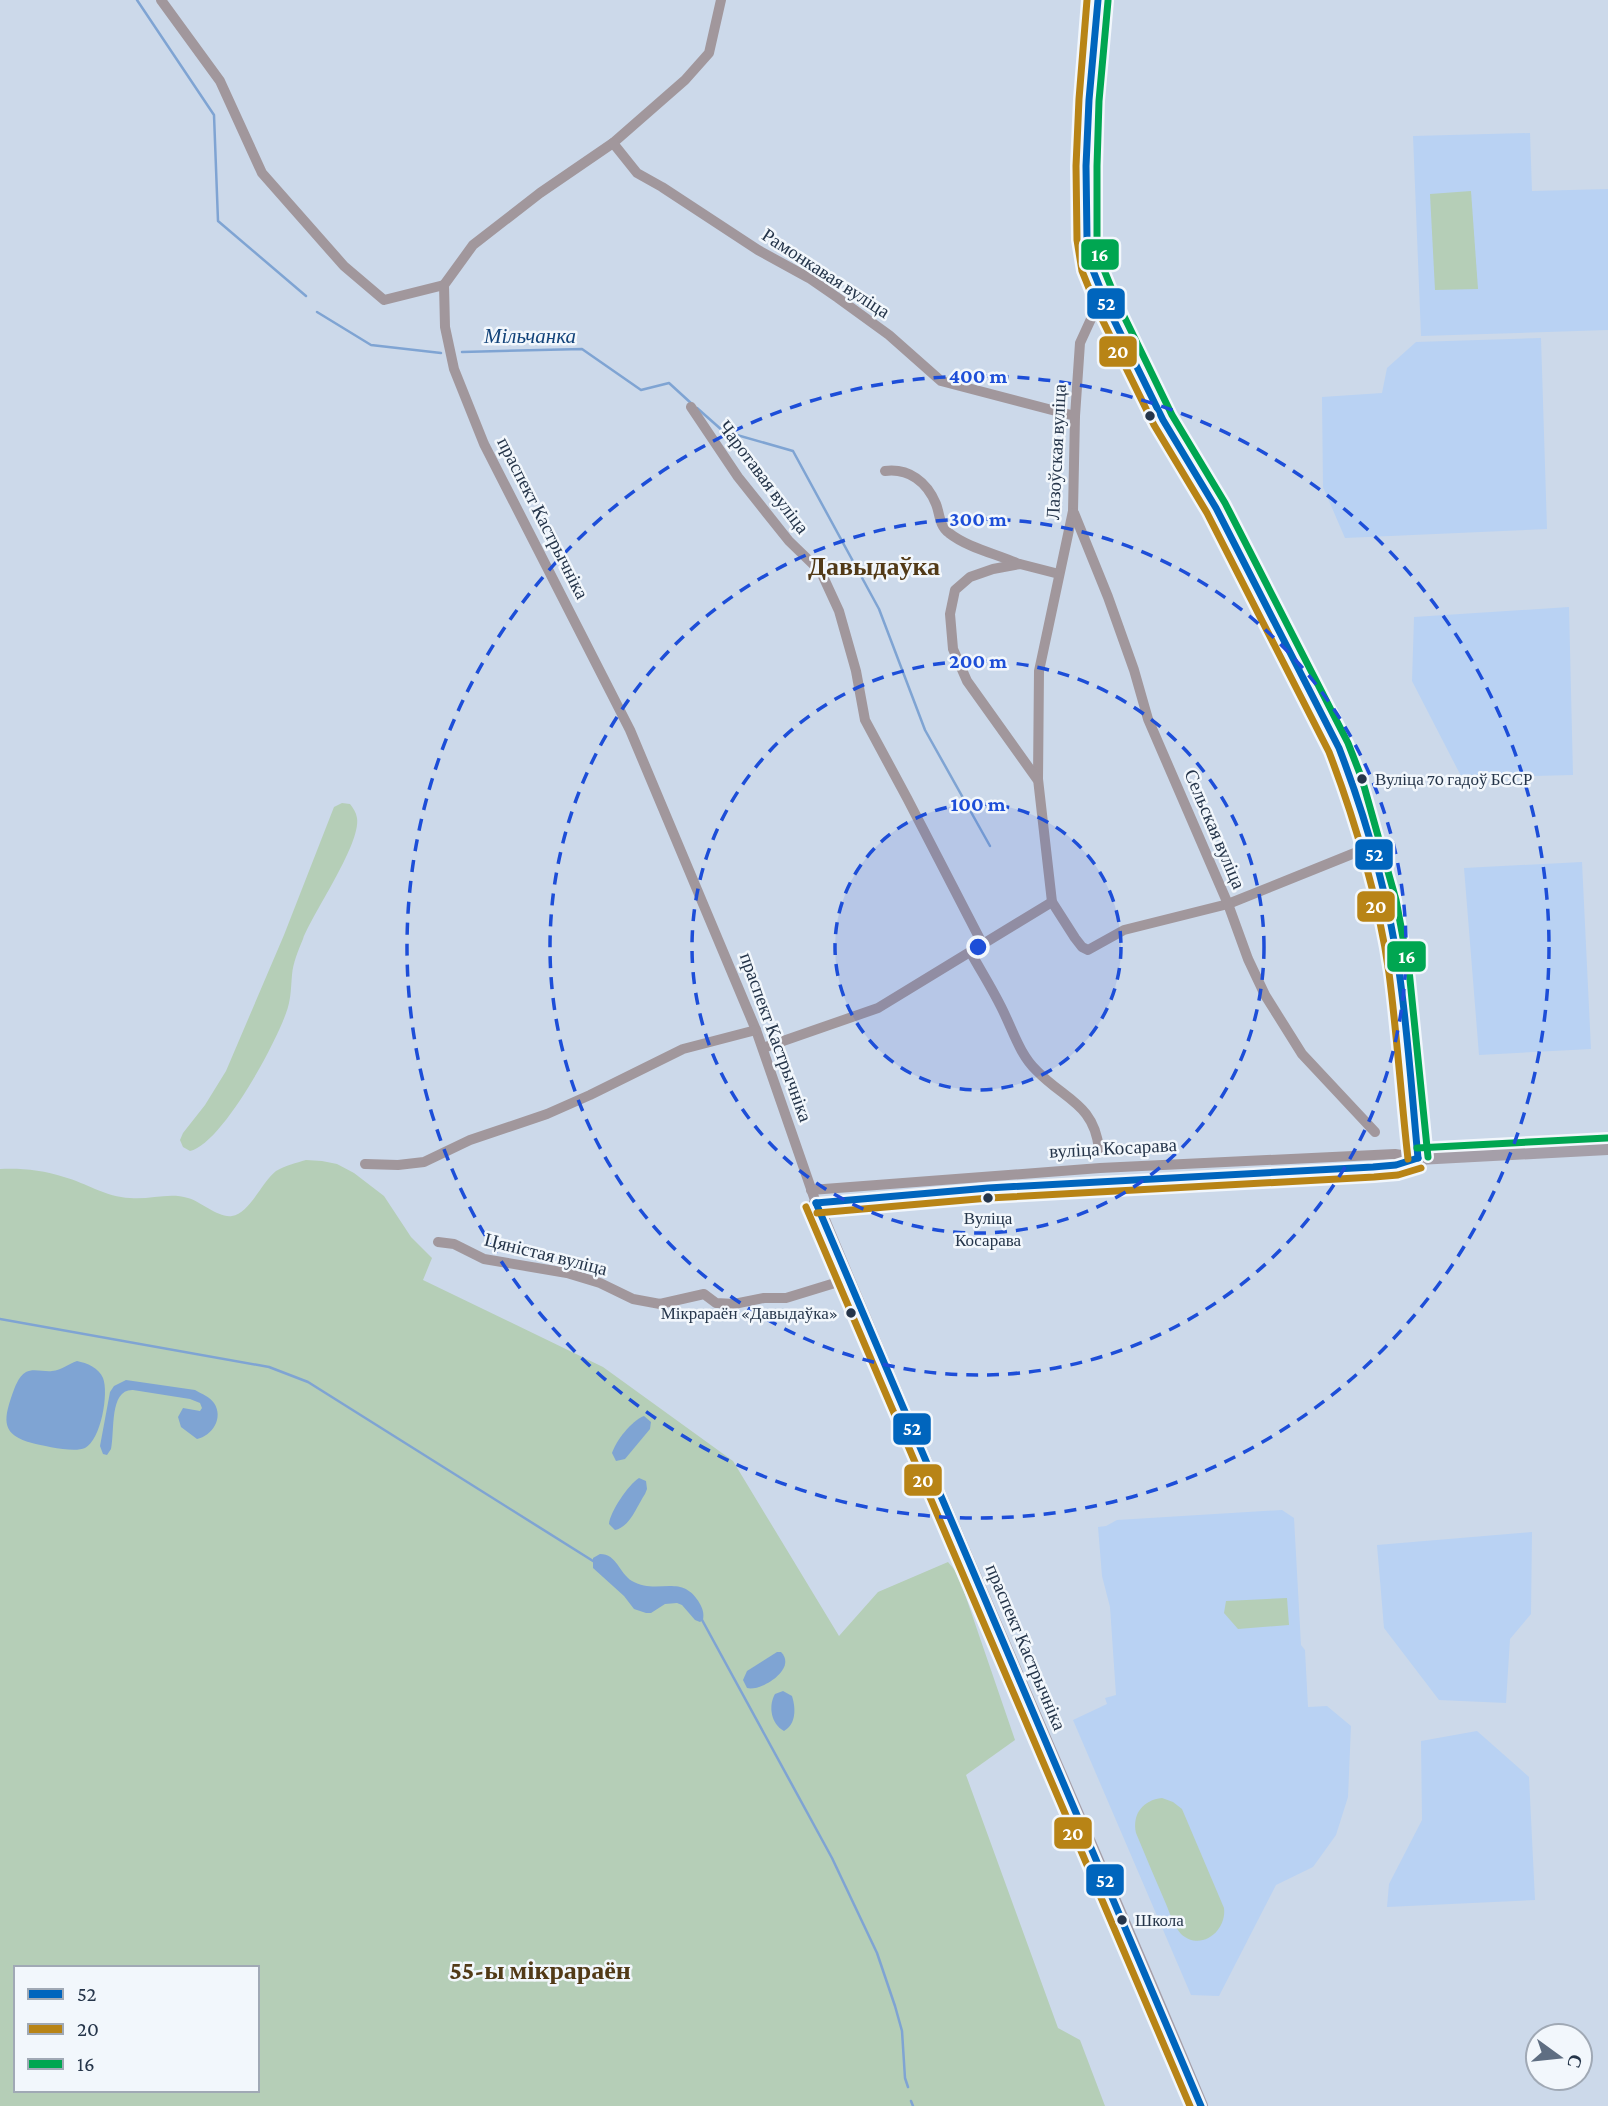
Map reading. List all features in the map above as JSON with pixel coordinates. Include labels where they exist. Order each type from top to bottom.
[{"type":"street","points":[[161,0],[220,81],[262,173],[344,266],[384,300],[444,285],[473,245],[540,193],[613,143],[685,80],[709,53],[721,0]]},
{"type":"street","points":[[1098,0],[1086,166],[1087,239],[1092,268],[1153,401],[1216,508],[1339,748],[1353,782],[1384,889],[1399,971],[1418,1158]]},
{"type":"street","name":"Рамонкавая вуліца","points":[[613,143],[636,173],[758,250],[809,278],[889,335],[941,381],[1075,416]]},
{"type":"street","name":"праспект Кастрычніка","points":[[444,285],[445,327],[454,369],[484,444],[630,730],[756,1030],[813,1197],[1201,2106]]},
{"type":"street","name":"Лазоўская вуліца","points":[[1091,319],[1080,342],[1073,511],[1039,671],[1038,779],[1052,902],[1075,938],[1088,950],[1124,930],[1228,904]]},
{"type":"street","name":"Чаротавая вуліца","points":[[691,407],[738,477],[789,541],[821,572],[839,611],[856,671],[865,720],[983,945]]},
{"type":"street","points":[[885,471],[899,469],[911,474],[921,483],[936,503],[942,526],[948,533],[1020,564],[1059,574]]},
{"type":"street","name":"Сельская вуліца","points":[[1073,511],[1108,597],[1148,719],[1265,995],[1302,1054],[1375,1132]]},
{"type":"street","points":[[1020,564],[970,577],[959,585],[953,596],[950,614],[953,649],[967,681],[1038,779]]},
{"type":"street","points":[[1228,904],[1371,846]]},
{"type":"street","points":[[763,1048],[878,1008],[1052,902]]},
{"type":"street","points":[[971,953],[1021,1050],[1037,1071],[1080,1106],[1097,1130],[1099,1149]]},
{"type":"street","points":[[365,1164],[398,1165],[424,1162],[470,1140],[547,1114],[683,1049],[756,1030]]},
{"type":"street","name":"вуліца Косарава","points":[[813,1197],[1373,1167],[1396,1165],[1418,1158],[1608,1148]]},
{"type":"street","name":"Цяністая вуліца","points":[[438,1242],[454,1244],[485,1259],[567,1273],[600,1283],[634,1299],[660,1304],[704,1294],[716,1303],[734,1304],[764,1298],[786,1298],[848,1279]]},
{"type":"shaded area","points":[[1530,133],[1532,191],[1608,189],[1608,330],[1421,336],[1413,136]]},
{"type":"shaded area","points":[[1541,338],[1547,529],[1345,538],[1323,487],[1322,397],[1382,393],[1387,368],[1416,342]]},
{"type":"shaded area","points":[[1569,607],[1573,775],[1462,778],[1412,681],[1414,617]]},
{"type":"shaded area","points":[[1582,862],[1591,1049],[1479,1055],[1464,868]]},
{"type":"shaded area","points":[[77,1361],[96,1369],[105,1385],[102,1416],[91,1443],[85,1448],[67,1449],[32,1443],[15,1436],[6,1420],[14,1389],[21,1377],[29,1371],[56,1370]]},
{"type":"shaded area","points":[[126,1380],[195,1390],[214,1403],[218,1415],[215,1426],[197,1439],[181,1427],[178,1417],[183,1408],[200,1411],[200,1403],[133,1390],[125,1392],[120,1396],[114,1412],[111,1449],[107,1455],[103,1454],[100,1446],[110,1392],[114,1386]]},
{"type":"shaded area","points":[[644,1416],[651,1422],[650,1429],[625,1459],[616,1461],[612,1453],[617,1443],[629,1427]]},
{"type":"shaded area","points":[[639,1478],[646,1481],[645,1494],[625,1525],[615,1530],[609,1524],[616,1506]]},
{"type":"shaded area","points":[[1282,1510],[1294,1518],[1301,1645],[1305,1650],[1308,1707],[1327,1706],[1351,1726],[1348,1797],[1336,1835],[1313,1867],[1276,1885],[1219,1996],[1191,1995],[1073,1720],[1107,1704],[1105,1698],[1116,1695],[1110,1607],[1102,1576],[1098,1527],[1117,1520]]},
{"type":"shaded area","points":[[1532,1532],[1531,1614],[1510,1639],[1506,1703],[1439,1700],[1384,1628],[1377,1545]]},
{"type":"shaded area","points":[[600,1554],[614,1560],[632,1581],[642,1585],[677,1587],[693,1594],[700,1604],[703,1620],[695,1620],[677,1603],[665,1604],[651,1613],[634,1609],[624,1596],[593,1568],[593,1558]]},
{"type":"shaded area","points":[[781,1652],[785,1659],[781,1672],[768,1683],[747,1688],[743,1680],[747,1671]]},
{"type":"shaded area","points":[[783,1691],[792,1696],[794,1711],[791,1724],[784,1731],[776,1724],[771,1709],[775,1694]]},
{"type":"shaded area","points":[[1477,1731],[1529,1777],[1535,1900],[1387,1907],[1389,1884],[1422,1820],[1421,1741]]},
{"type":"green space","points":[[1471,191],[1478,289],[1435,290],[1430,194]]},
{"type":"green space","points":[[342,803],[350,804],[354,810],[357,818],[356,830],[345,860],[298,953],[283,1022],[233,1111],[203,1144],[190,1151],[183,1147],[180,1140],[183,1133],[205,1105],[226,1071],[284,935],[334,807]]},
{"type":"green space","points":[[306,1160],[322,1161],[337,1164],[354,1173],[384,1196],[411,1237],[432,1258],[423,1280],[603,1367],[733,1461],[839,1636],[878,1592],[948,1562],[958,1574],[1015,1740],[966,1775],[1058,2028],[1080,2040],[1105,2106],[0,2106],[0,1169],[48,1173],[121,1197],[181,1196],[221,1215],[232,1216],[250,1204],[276,1171]]},
{"type":"green space","points":[[1287,1598],[1289,1625],[1238,1629],[1224,1613],[1226,1601]]},
{"type":"green space","points":[[1162,1798],[1182,1809],[1224,1908],[1224,1916],[1217,1931],[1204,1940],[1189,1939],[1176,1927],[1136,1833],[1137,1814],[1140,1809],[1155,1799]]},
{"type":"waterway","name":"Мільчанка","points":[[137,0],[214,115],[218,221],[306,296]]},
{"type":"waterway","name":"Мільчанка","points":[[317,312],[371,345],[441,353]]},
{"type":"waterway","name":"Мільчанка","points":[[462,352],[582,349],[641,390],[669,383],[692,404]]},
{"type":"waterway","name":"Мільчанка","points":[[697,408],[723,431],[793,451],[879,609],[925,730],[990,846]]},
{"type":"waterway","points":[[0,1319],[269,1367],[308,1382],[593,1561]]},
{"type":"waterway","points":[[701,1618],[832,1858],[877,1953],[902,2031],[908,2087]]},
{"type":"waterway","points":[[911,2101],[913,2106]]},
{"type":"transit line","name":"20","points":[[1087,0],[1076,166],[1077,240],[1082,271],[1099,313],[1154,425],[1207,513],[1329,752],[1339,778],[1365,861],[1385,946],[1408,1159]]},
{"type":"transit line","name":"52","points":[[1098,0],[1086,166],[1087,239],[1092,268],[1108,308],[1163,420],[1216,508],[1339,748],[1349,775],[1389,914],[1405,1018],[1418,1158]]},
{"type":"transit line","name":"16","points":[[1108,1],[1099,101],[1097,166],[1097,238],[1102,265],[1172,415],[1225,503],[1348,743],[1362,779],[1396,900],[1409,970],[1428,1157]]},
{"type":"transit line","name":"16","points":[[1417,1148],[1607,1138]]},
{"type":"transit line","name":"52","points":[[816,1203],[988,1188],[1373,1167],[1396,1165],[1418,1158]]},
{"type":"transit line","name":"20","points":[[817,1213],[989,1198],[1374,1177],[1398,1175],[1421,1168]]},
{"type":"transit line","name":"52","points":[[816,1203],[1201,2106]]},
{"type":"transit line","name":"20","points":[[806,1207],[1190,2106]]},
{"type":"place","name":"Вуліца 70 гадоў БССР","points":[[1362,779]]},
{"type":"place","name":"Вуліца Косарава","points":[[988,1198]]},
{"type":"place","name":"Мікрараён «Давыдаўка»","points":[[851,1313]]},
{"type":"place","name":"Школа","points":[[1122,1920]]},
{"type":"district","name":"Давыдаўка","points":[[874,566]]},
{"type":"district","name":"55-ы мікрараён","points":[[540,1970]]}]
